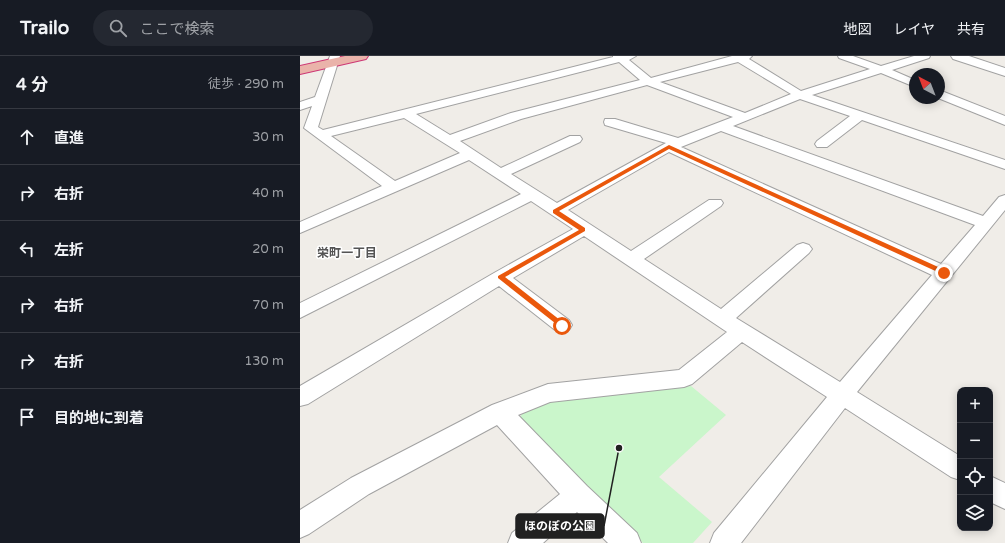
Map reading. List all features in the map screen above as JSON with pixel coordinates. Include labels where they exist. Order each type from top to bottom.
[{"type":"highway","points":[[300,70],[334,59],[362,56]]},
{"type":"street","points":[[842,56],[909,81]]},
{"type":"street","points":[[555,211],[674,145],[800,95],[926,56]]},
{"type":"street","points":[[958,56],[1005,72]]},
{"type":"street","points":[[320,135],[623,57],[649,82],[745,117]]},
{"type":"street","points":[[449,140],[516,116],[741,57],[800,95],[1005,165]]},
{"type":"street","points":[[334,59],[311,128],[393,186]]},
{"type":"street","points":[[945,96],[1005,121]]},
{"type":"street","points":[[300,106],[321,99]]},
{"type":"street","points":[[405,113],[449,140],[583,230],[841,396],[957,467]]},
{"type":"street","points":[[822,144],[851,121],[860,116]]},
{"type":"street","points":[[610,122],[674,145],[944,273]]},
{"type":"street","points":[[722,127],[986,223]]},
{"type":"street","points":[[499,174],[575,139]]},
{"type":"street","points":[[300,228],[393,186],[470,154]]},
{"type":"street","points":[[300,311],[531,195]]},
{"type":"street","points":[[724,543],[841,396],[1005,200]]},
{"type":"street","points":[[630,260],[715,203]]},
{"type":"street","points":[[300,397],[500,277],[583,230]]},
{"type":"street","points":[[722,319],[803,249]]},
{"type":"street","points":[[500,277],[562,326]]},
{"type":"street","points":[[300,525],[360,486],[500,412],[548,393],[684,378],[740,331]]},
{"type":"street","points":[[500,412],[578,495],[627,543]]},
{"type":"street","points":[[993,490],[1005,497]]},
{"type":"street","points":[[522,543],[578,495]]},
{"type":"green space","points":[[691,386],[726,415],[659,477],[712,522],[693,543],[643,543],[584,487],[519,419],[528,404]]},
{"type":"place","name":"ほのぼの公園","points":[[619,448]]},
{"type":"district","name":"栄町一丁目","points":[[347,253]]},
{"type":"route","points":[[562,326],[500,277],[583,230],[555,211],[669,147],[944,273]]}]
